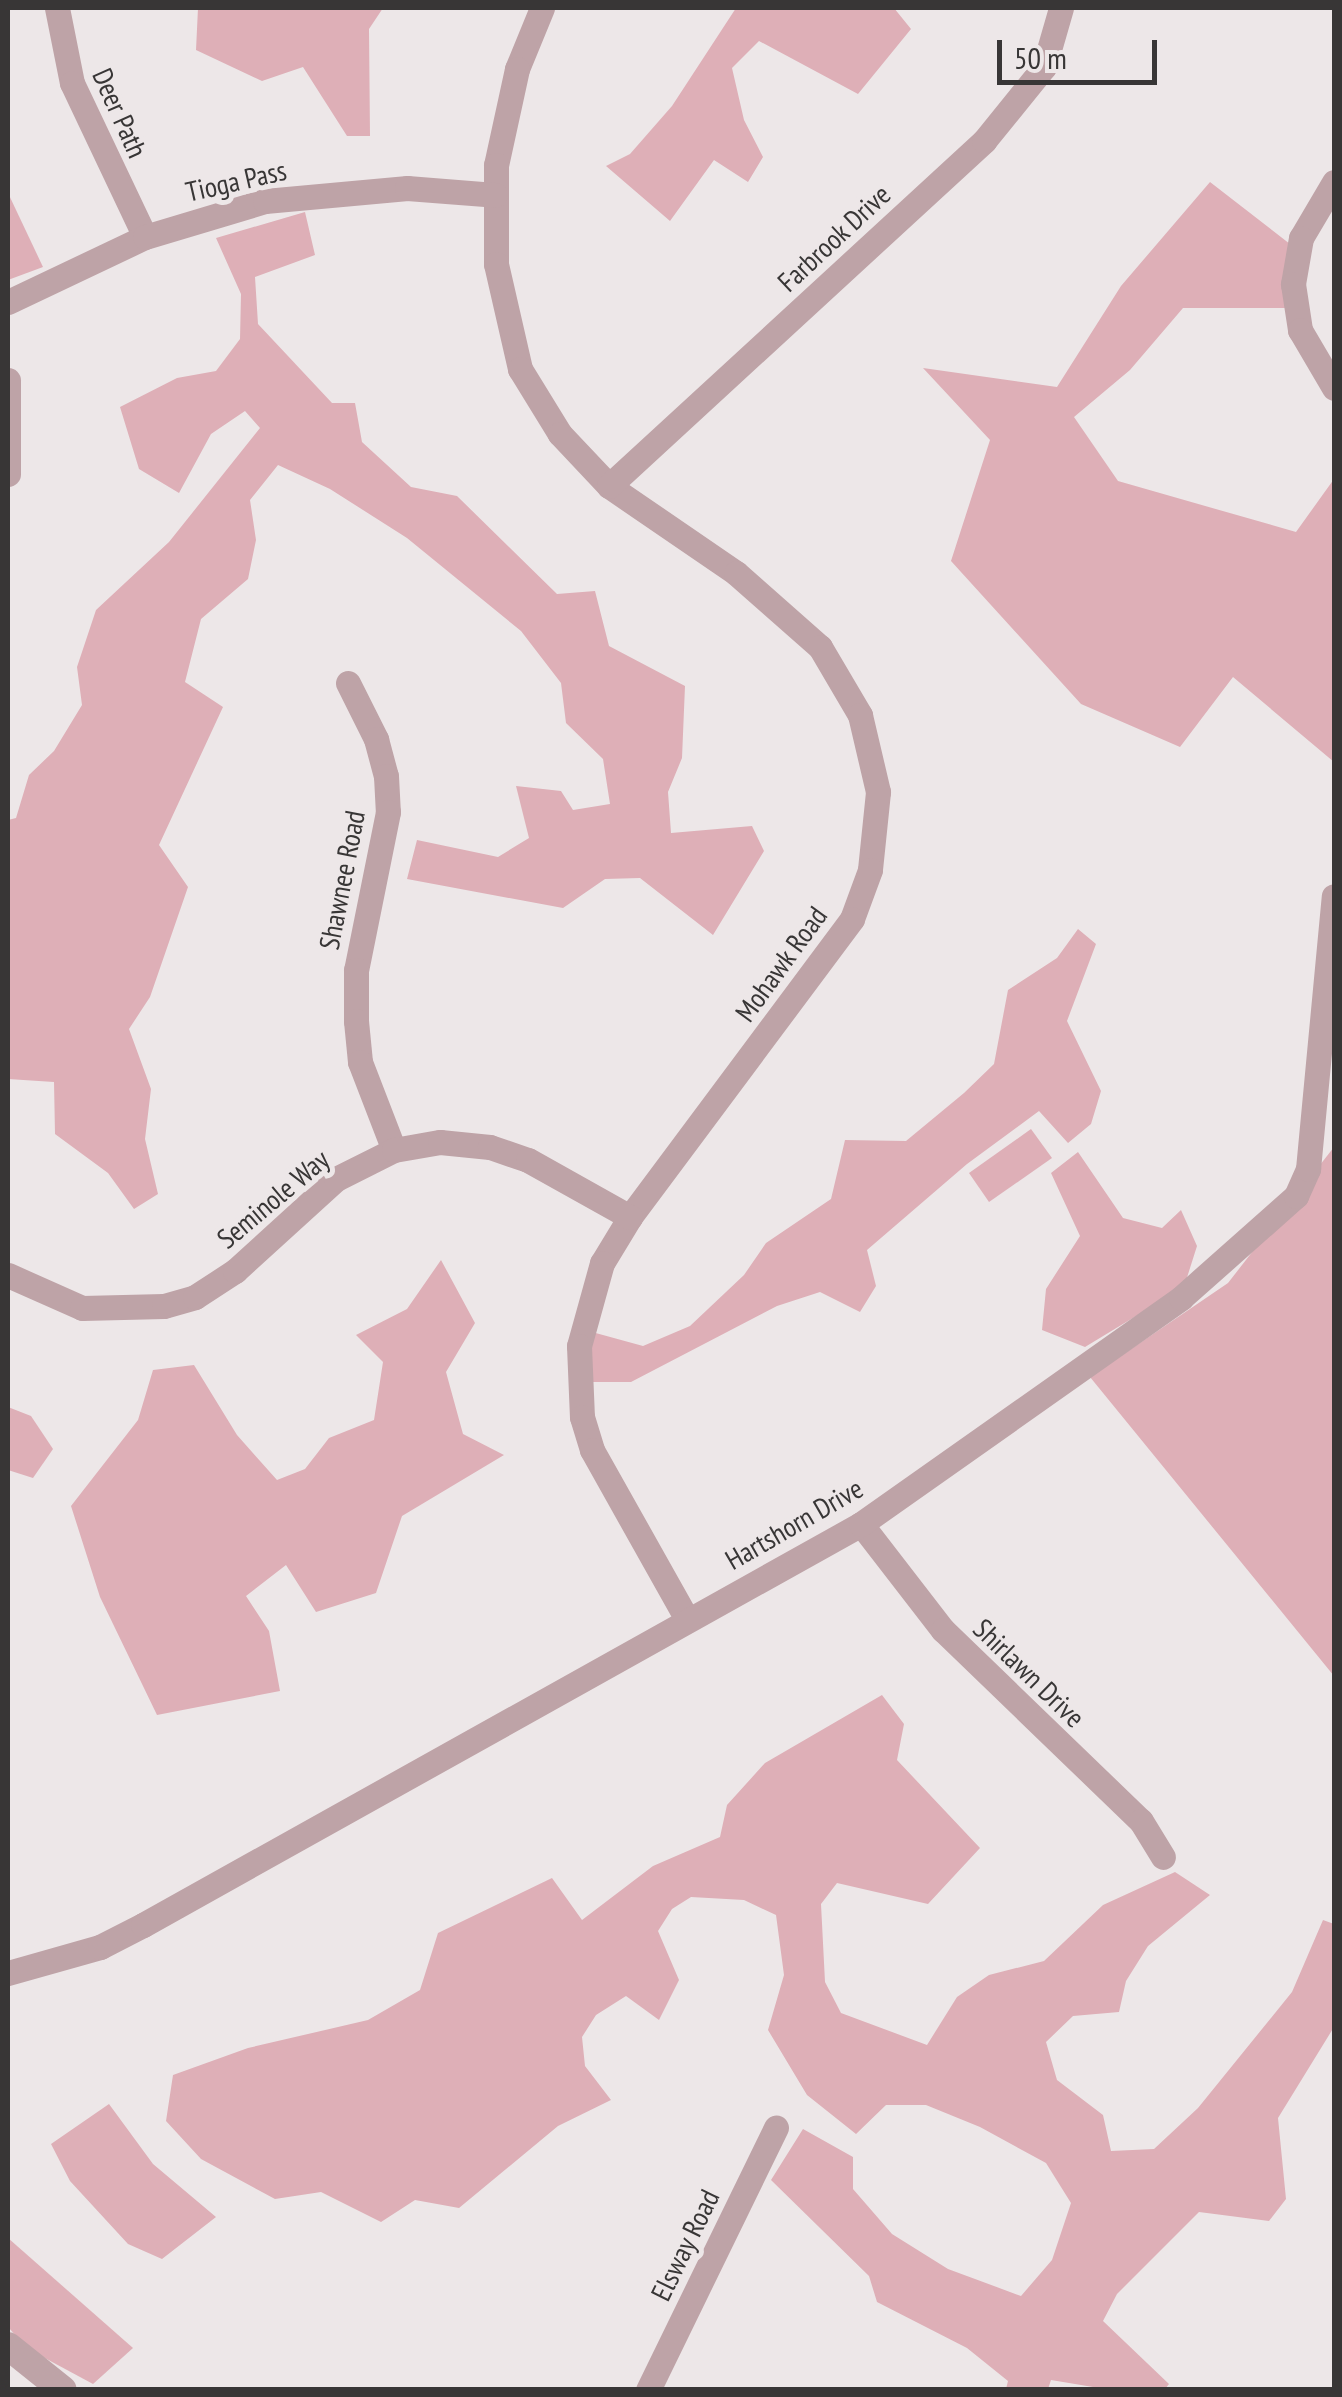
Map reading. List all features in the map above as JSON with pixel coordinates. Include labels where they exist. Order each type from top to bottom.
[{"type":"street","name":"Deer Path","points":[[57,8],[72,84],[145,237]]},
{"type":"street","name":"Mohawk Road","points":[[542,8],[504,116],[495,195],[496,264],[520,369],[560,434],[608,486],[736,573],[820,648],[860,715],[878,792],[870,870],[839,942],[630,1217],[602,1263],[578,1346],[582,1416],[592,1450],[688,1619]]},
{"type":"street","name":"Farbrook Drive","points":[[608,486],[984,142],[1044,67],[1061,8]]},
{"type":"street","points":[[1334,182],[1301,238],[1294,284],[1300,330],[1334,388]]},
{"type":"street","name":"Tioga Pass","points":[[8,302],[145,237],[265,201],[335,191],[495,195]]},
{"type":"street","points":[[8,380],[8,474]]},
{"type":"street","name":"Shawnee Road","points":[[348,683],[376,739],[386,776],[388,812],[356,970],[356,1021],[360,1062],[394,1150]]},
{"type":"street","name":"Hartshorn Drive","points":[[8,1973],[100,1947],[143,1926],[861,1524],[1180,1298],[1296,1196],[1316,1128],[1334,896]]},
{"type":"street","name":"Seminole Way","points":[[8,1276],[82,1308],[164,1306],[195,1296],[234,1271],[336,1180],[394,1150],[440,1142],[490,1147],[565,1176],[630,1217]]},
{"type":"street","name":"Shirlawn Drive","points":[[861,1524],[943,1630],[1141,1821],[1163,1857]]},
{"type":"street","name":"Elsway Road","points":[[648,2390],[776,2127]]},
{"type":"street","points":[[8,2346],[63,2390]]},
{"type":"shaded area","points":[[198,8],[383,8],[369,29],[370,136],[347,136],[303,67],[262,81],[196,50]]},
{"type":"shaded area","points":[[736,8],[894,8],[911,29],[858,94],[759,41],[732,68],[744,120],[763,157],[748,182],[714,160],[670,221],[606,166],[630,154],[672,106]]},
{"type":"shaded area","points":[[1210,182],[1308,258],[1297,308],[1183,308],[1130,370],[1074,417],[1118,481],[1296,532],[1334,479],[1334,762],[1233,677],[1180,747],[1081,704],[951,561],[990,440],[923,368],[1057,387],[1121,286]]},
{"type":"shaded area","points":[[8,193],[43,267],[8,280]]},
{"type":"shaded area","points":[[305,212],[315,255],[255,277],[258,324],[332,403],[355,403],[362,442],[411,487],[457,496],[557,594],[595,591],[609,646],[685,686],[682,758],[668,792],[671,833],[752,826],[764,851],[713,935],[640,878],[605,879],[563,908],[407,879],[417,840],[498,857],[529,838],[516,786],[561,791],[573,810],[610,804],[603,759],[566,723],[561,683],[521,631],[407,538],[330,489],[278,465],[250,500],[256,540],[248,579],[201,619],[185,682],[223,707],[159,845],[188,887],[150,997],[129,1029],[151,1089],[145,1139],[158,1194],[134,1209],[108,1173],[55,1134],[54,1082],[8,1079],[8,820],[16,818],[29,775],[54,751],[82,705],[77,667],[96,610],[169,542],[260,428],[245,411],[211,434],[179,493],[139,469],[120,407],[177,378],[216,371],[240,339],[241,294],[216,238]]},
{"type":"shaded area","points":[[1078,929],[1096,944],[1067,1021],[1101,1091],[1091,1124],[1068,1143],[1039,1111],[967,1164],[867,1250],[876,1286],[860,1312],[820,1292],[777,1306],[631,1382],[587,1382],[592,1332],[643,1346],[690,1326],[744,1275],[766,1243],[831,1199],[845,1140],[906,1141],[964,1093],[994,1064],[1008,990],[1057,958]]},
{"type":"shaded area","points":[[1031,1129],[1052,1158],[989,1202],[969,1173]]},
{"type":"shaded area","points":[[1334,1147],[1334,1676],[1090,1377],[1228,1283]]},
{"type":"shaded area","points":[[1078,1152],[1123,1218],[1162,1228],[1181,1210],[1197,1246],[1184,1287],[1085,1347],[1042,1330],[1046,1289],[1080,1236],[1051,1173]]},
{"type":"shaded area","points":[[441,1260],[475,1323],[446,1372],[463,1434],[504,1455],[402,1516],[376,1593],[316,1612],[286,1565],[246,1596],[269,1631],[280,1691],[157,1715],[100,1597],[71,1506],[138,1420],[153,1370],[194,1365],[237,1435],[277,1480],[305,1469],[329,1438],[374,1420],[383,1362],[356,1335],[407,1309]]},
{"type":"shaded area","points":[[8,1407],[31,1416],[53,1449],[33,1478],[8,1470]]},
{"type":"shaded area","points":[[882,1695],[904,1724],[897,1760],[980,1848],[928,1904],[837,1883],[821,1904],[825,1982],[841,2013],[927,2045],[957,1997],[989,1975],[1044,1961],[1103,1905],[1175,1872],[1210,1895],[1148,1946],[1126,1981],[1119,2012],[1073,2016],[1046,2042],[1057,2080],[1103,2115],[1111,2151],[1154,2149],[1198,2108],[1292,1992],[1323,1920],[1334,1924],[1334,2027],[1278,2118],[1286,2199],[1269,2221],[1199,2212],[1117,2294],[1103,2321],[1169,2384],[1165,2389],[1105,2389],[1051,2380],[1048,2389],[1006,2389],[1008,2381],[967,2348],[877,2302],[869,2276],[771,2180],[803,2129],[853,2157],[853,2189],[892,2234],[948,2269],[1021,2296],[1052,2260],[1071,2203],[1046,2163],[980,2127],[926,2105],[886,2105],[856,2134],[807,2095],[768,2030],[784,1975],[776,1915],[744,1900],[691,1897],[672,1909],[658,1931],[679,1980],[659,2020],[626,1996],[596,2015],[582,2037],[585,2066],[611,2100],[558,2126],[459,2208],[415,2200],[381,2222],[321,2192],[275,2199],[201,2159],[166,2121],[173,2075],[248,2048],[368,2020],[420,1990],[438,1933],[552,1878],[582,1920],[653,1866],[720,1837],[727,1805],[765,1763]]},
{"type":"shaded area","points":[[109,2104],[153,2164],[216,2217],[162,2259],[128,2244],[70,2181],[51,2144]]},
{"type":"shaded area","points":[[8,2238],[133,2348],[93,2384],[28,2349],[8,2327]]}]
